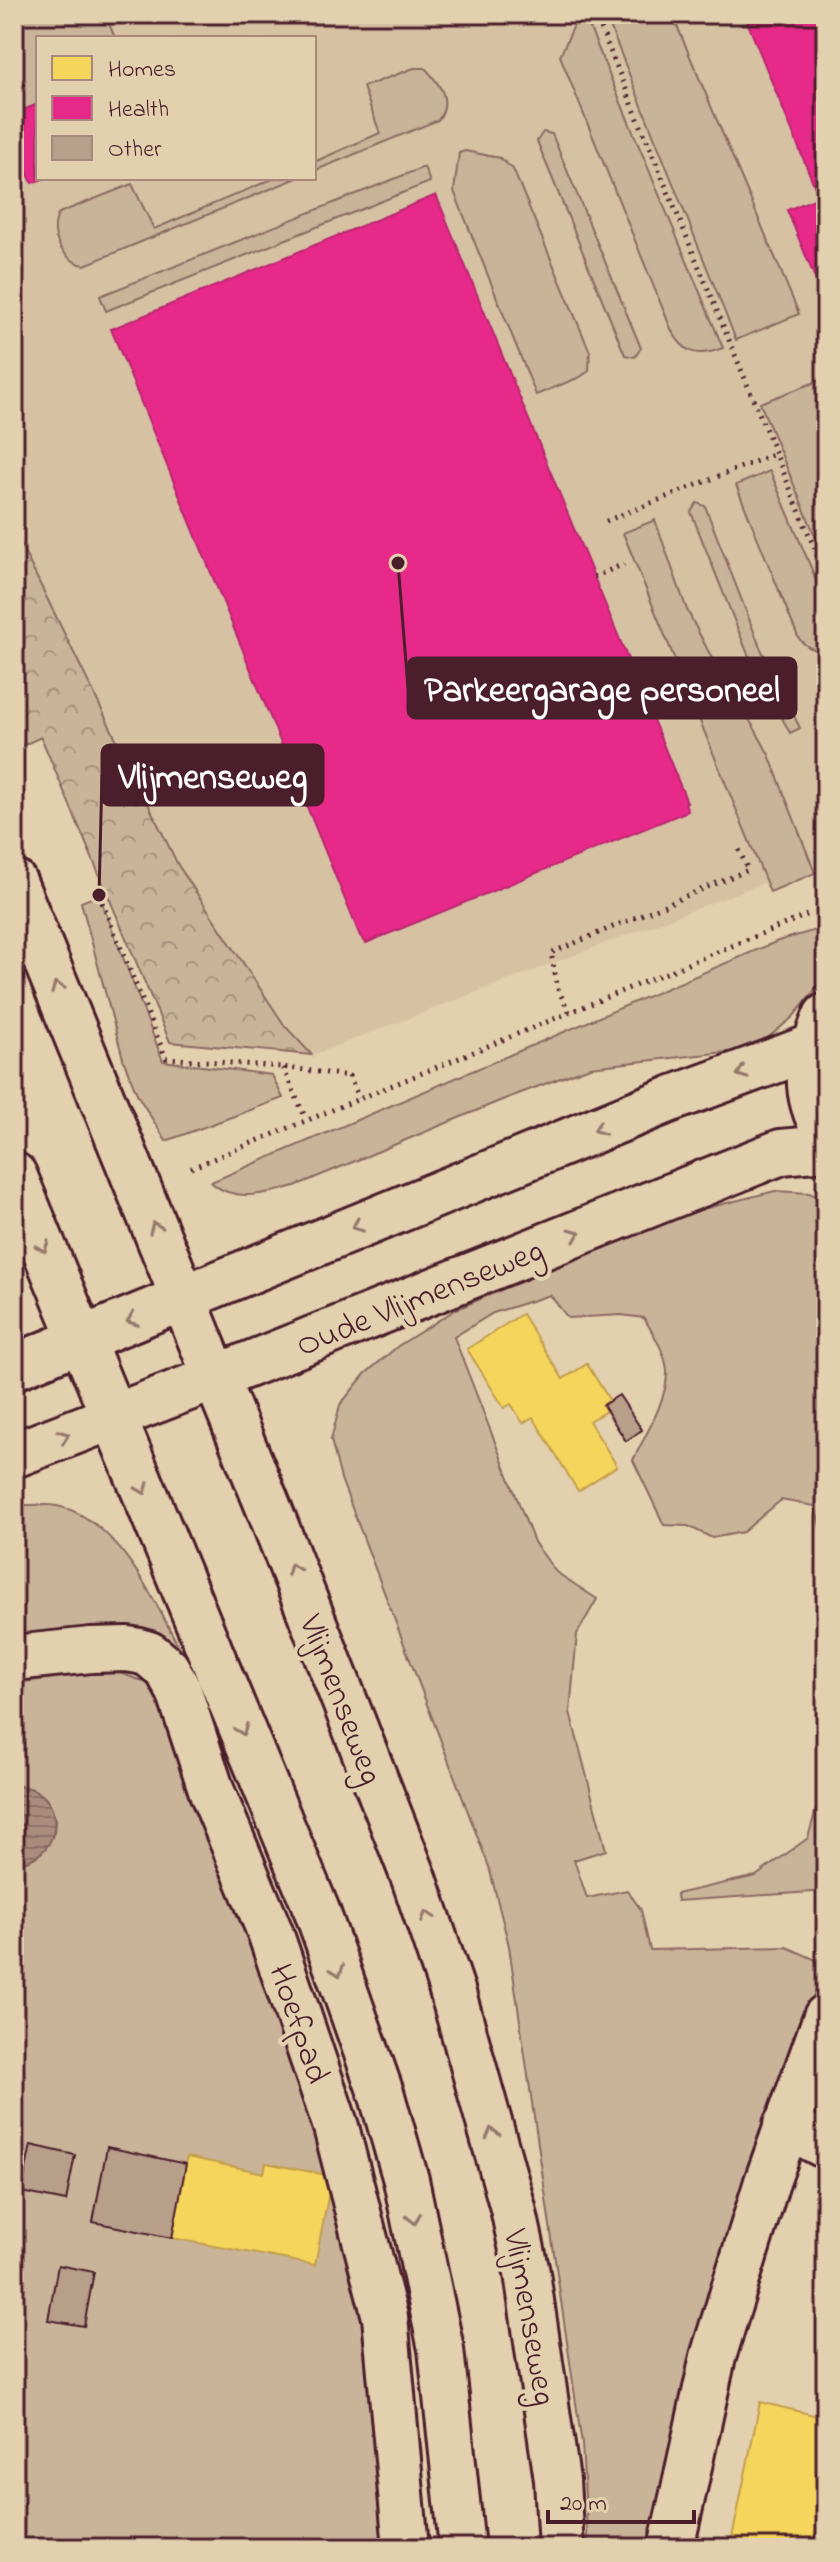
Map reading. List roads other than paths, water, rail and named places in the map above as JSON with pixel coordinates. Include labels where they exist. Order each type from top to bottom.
[{"type":"street","name":"Vlijmenseweg","points":[[14,882],[217,1377],[414,1878],[452,1990],[513,2208],[527,2273],[553,2449],[561,2548]]},
{"type":"street","points":[[14,1367],[671,1099],[819,1031]]},
{"type":"street","points":[[819,1031],[809,1068],[810,1089],[815,1110],[826,1133]]},
{"type":"street","name":"Oude Vlijmenseweg","points":[[14,1455],[781,1152],[826,1148]]},
{"type":"street","points":[[14,1175],[317,1911],[382,2096],[406,2180],[441,2349],[462,2548]]},
{"type":"street","name":"Hoefpad","points":[[14,1658],[91,1650],[139,1651],[149,1654],[167,1669],[179,1691],[212,1792],[270,1932],[336,2127],[385,2317],[406,2548]]},
{"type":"street","points":[[671,2548],[713,2357],[786,2125],[826,2017]]},
{"type":"street","points":[[786,2125],[826,2146]]},
{"type":"place","name":"Parkeergarage personeel","points":[[398,563]]},
{"type":"place","name":"Vlijmenseweg","points":[[99,895]]}]
